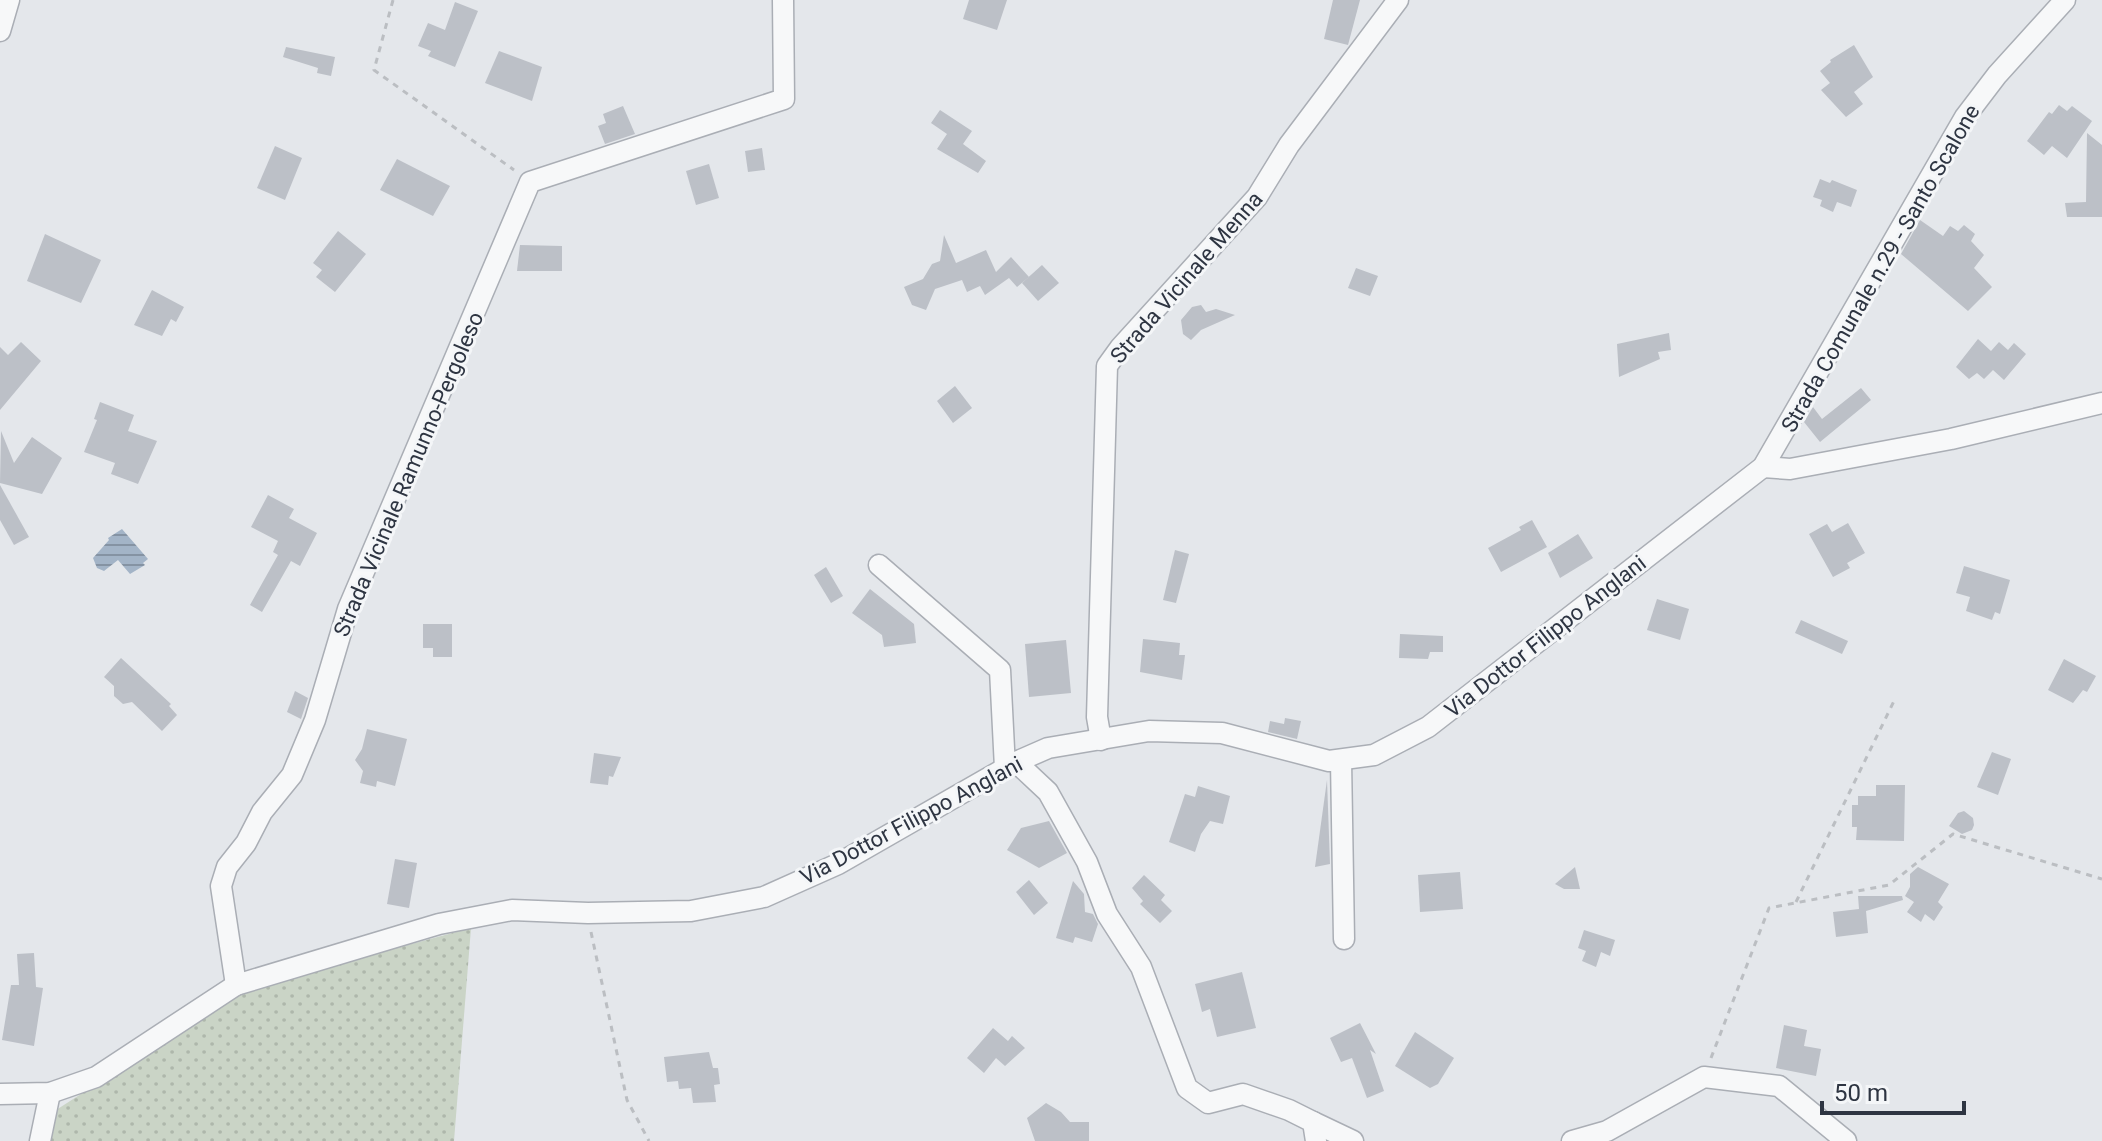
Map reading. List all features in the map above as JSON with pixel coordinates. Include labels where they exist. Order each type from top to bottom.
[{"type":"street","points":[[0,31],[9,0]]},
{"type":"street","points":[[530,182],[784,99],[783,0]]},
{"type":"street","name":"Strada Vicinale Menna","points":[[1101,740],[1097,717],[1107,366],[1257,197],[1289,145],[1398,0]]},
{"type":"street","name":"Strada Comunale n.29 - Santo Scalone","points":[[1763,467],[1965,117],[1997,75],[2065,0]]},
{"type":"street","name":"Strada Vicinale Ramunno-Pergoleso","points":[[236,985],[221,886],[227,867],[246,843],[262,812],[292,775],[315,720],[348,609],[530,182]]},
{"type":"street","points":[[1763,467],[1790,469],[1936,442],[2102,403]]},
{"type":"street","name":"Via Dottor Filippo Anglani","points":[[0,1094],[50,1093],[96,1077],[236,985],[439,924],[512,910],[588,913],[691,911],[764,897],[838,864],[1011,765],[1048,748],[1149,731],[1222,733],[1329,761],[1374,755],[1428,727],[1763,467]]},
{"type":"street","points":[[879,565],[1000,670],[1011,765],[1048,792],[1087,862],[1107,914],[1141,967],[1187,1088],[1208,1103],[1243,1094],[1289,1110],[1314,1132],[1353,1141]]},
{"type":"street","points":[[1341,760],[1344,939]]},
{"type":"street","points":[[1572,1141],[1607,1131],[1704,1077],[1779,1086],[1846,1141]]},
{"type":"street","points":[[40,1141],[50,1093]]},
{"type":"path","points":[[393,0],[374,70],[530,182]]},
{"type":"path","points":[[1796,902],[1895,699]]},
{"type":"path","points":[[1704,1077],[1769,908],[1889,885],[1953,834],[2102,879]]},
{"type":"path","points":[[588,913],[627,1100],[649,1141]]},
{"type":"green space","points":[[471,928],[454,1141],[47,1141],[53,1112],[227,1000],[300,974]]},
{"type":"water","points":[[122,529],[148,559],[143,563],[145,565],[130,574],[118,560],[104,571],[97,568],[93,558],[108,538]]},
{"type":"building","points":[[969,0],[1007,0],[997,30],[963,19]]},
{"type":"building","points":[[1333,0],[1360,0],[1348,45],[1324,39]]},
{"type":"building","points":[[455,2],[478,11],[455,67],[428,56],[431,51],[418,46],[428,23],[445,30]]},
{"type":"building","points":[[1854,45],[1873,77],[1854,92],[1863,104],[1846,117],[1821,90],[1830,83],[1820,71],[1830,60]]},
{"type":"building","points":[[286,47],[335,57],[331,76],[317,73],[318,68],[283,57]]},
{"type":"building","points":[[499,51],[542,67],[532,101],[485,83]]},
{"type":"building","points":[[2059,105],[2067,111],[2072,106],[2092,121],[2067,158],[2052,146],[2044,155],[2027,141],[2049,112],[2052,114]]},
{"type":"building","points":[[623,106],[635,134],[605,144],[598,126],[606,123],[603,114]]},
{"type":"building","points":[[940,110],[972,131],[963,144],[986,161],[978,173],[937,149],[947,134],[931,123]]},
{"type":"building","points":[[2087,133],[2102,145],[2102,217],[2067,217],[2065,203],[2086,202]]},
{"type":"building","points":[[275,146],[302,158],[285,200],[257,188]]},
{"type":"building","points":[[762,148],[765,170],[748,172],[745,151]]},
{"type":"building","points":[[397,159],[450,186],[433,216],[380,190]]},
{"type":"building","points":[[709,164],[719,198],[696,205],[686,171]]},
{"type":"building","points":[[1820,179],[1830,183],[1832,180],[1857,190],[1851,207],[1837,202],[1833,212],[1820,206],[1822,200],[1813,197]]},
{"type":"building","points":[[1920,220],[1943,236],[1950,226],[1958,231],[1964,225],[1975,234],[1971,241],[1984,255],[1974,268],[1992,287],[1968,311],[1901,254]]},
{"type":"building","points":[[338,231],[366,254],[335,292],[316,277],[322,270],[313,263]]},
{"type":"building","points":[[45,234],[101,260],[81,303],[27,281]]},
{"type":"building","points":[[944,235],[956,263],[986,250],[996,272],[1011,257],[1029,277],[1017,287],[1009,278],[985,295],[980,286],[967,292],[962,280],[935,289],[926,310],[912,305],[904,287],[923,279],[932,264],[940,261]]},
{"type":"building","points":[[520,245],[562,246],[562,271],[517,271]]},
{"type":"building","points":[[1042,265],[1059,283],[1038,301],[1022,283]]},
{"type":"building","points":[[1356,268],[1378,276],[1370,296],[1348,288]]},
{"type":"building","points":[[152,290],[184,307],[176,322],[171,319],[162,336],[134,325]]},
{"type":"building","points":[[1201,305],[1206,312],[1216,309],[1235,315],[1201,330],[1191,340],[1183,334],[1181,320],[1192,307]]},
{"type":"building","points":[[1669,333],[1671,350],[1658,352],[1660,359],[1619,377],[1617,344]]},
{"type":"building","points":[[1978,339],[1991,351],[1999,342],[2008,350],[2014,343],[2026,354],[2004,380],[1993,370],[1984,379],[1977,373],[1969,379],[1956,367]]},
{"type":"building","points":[[21,342],[41,361],[0,410],[0,347],[8,355]]},
{"type":"building","points":[[955,386],[972,408],[953,423],[937,401]]},
{"type":"building","points":[[1861,388],[1871,400],[1820,442],[1804,422],[1813,407],[1822,419]]},
{"type":"building","points":[[100,402],[134,415],[128,431],[157,441],[138,484],[111,474],[115,463],[84,452],[97,420],[94,419]]},
{"type":"building","points":[[1,431],[14,463],[32,437],[62,458],[42,494],[0,483]]},
{"type":"building","points":[[0,485],[29,537],[14,545],[0,520]]},
{"type":"building","points":[[268,495],[294,509],[289,518],[317,533],[300,566],[291,561],[262,612],[250,605],[278,555],[273,552],[278,541],[251,527]]},
{"type":"building","points":[[1532,520],[1547,547],[1501,572],[1488,548],[1521,530],[1519,527]]},
{"type":"building","points":[[1848,523],[1865,553],[1847,563],[1850,568],[1833,577],[1809,534],[1827,524],[1832,532]]},
{"type":"building","points":[[1578,534],[1593,558],[1560,578],[1548,553]]},
{"type":"building","points":[[1175,550],[1189,554],[1176,603],[1163,600]]},
{"type":"building","points":[[1964,566],[2010,580],[2000,614],[1995,612],[1992,620],[1966,611],[1970,597],[1956,593]]},
{"type":"building","points":[[826,567],[843,596],[831,603],[814,575]]},
{"type":"building","points":[[870,589],[914,624],[916,643],[884,647],[882,635],[852,613]]},
{"type":"building","points":[[1657,599],[1689,609],[1680,640],[1647,630]]},
{"type":"building","points":[[1801,620],[1848,641],[1842,654],[1795,633]]},
{"type":"building","points":[[423,624],[452,624],[452,657],[433,657],[433,648],[423,648]]},
{"type":"building","points":[[1400,634],[1443,636],[1443,652],[1430,652],[1428,659],[1399,658]]},
{"type":"building","points":[[1143,639],[1180,643],[1179,655],[1185,655],[1182,680],[1140,672]]},
{"type":"building","points":[[1066,640],[1071,693],[1029,697],[1025,644]]},
{"type":"building","points":[[121,658],[171,704],[169,706],[177,715],[162,731],[132,702],[123,704],[114,696],[114,686],[104,677]]},
{"type":"building","points":[[2064,659],[2096,676],[2087,692],[2083,690],[2073,703],[2048,690]]},
{"type":"building","points":[[295,691],[308,698],[301,719],[287,712]]},
{"type":"building","points":[[1285,718],[1301,721],[1297,739],[1268,732],[1270,721],[1284,724]]},
{"type":"building","points":[[367,729],[407,739],[395,786],[377,781],[376,787],[360,783],[363,771],[355,760],[362,749]]},
{"type":"building","points":[[1992,752],[2011,759],[1998,795],[1977,787]]},
{"type":"building","points":[[594,753],[621,757],[613,777],[609,776],[608,785],[590,783]]},
{"type":"building","points":[[1327,780],[1330,864],[1315,867]]},
{"type":"building","points":[[1876,785],[1905,785],[1904,841],[1856,840],[1857,827],[1852,827],[1852,805],[1858,805],[1858,796],[1876,796]]},
{"type":"building","points":[[1198,786],[1230,796],[1223,824],[1210,821],[1201,834],[1195,852],[1169,842],[1185,794],[1195,797]]},
{"type":"building","points":[[1964,811],[1973,818],[1974,825],[1972,830],[1962,834],[1949,826],[1958,813]]},
{"type":"building","points":[[1049,821],[1067,853],[1039,868],[1007,850],[1021,828]]},
{"type":"building","points":[[395,859],[417,863],[409,908],[387,904]]},
{"type":"building","points":[[1575,867],[1580,889],[1564,889],[1555,884]]},
{"type":"building","points":[[1918,867],[1949,884],[1938,902],[1943,907],[1934,921],[1925,914],[1921,922],[1907,912],[1914,902],[1905,896],[1910,887],[1910,874]]},
{"type":"building","points":[[1460,872],[1463,909],[1420,912],[1418,875]]},
{"type":"building","points":[[1144,875],[1165,895],[1161,900],[1172,911],[1160,923],[1140,904],[1143,901],[1132,888]]},
{"type":"building","points":[[1029,880],[1048,903],[1034,915],[1016,892]]},
{"type":"building","points":[[1073,881],[1084,894],[1085,912],[1093,914],[1098,924],[1092,942],[1075,937],[1073,943],[1056,938]]},
{"type":"building","points":[[1858,896],[1902,896],[1903,900],[1866,911],[1868,933],[1836,937],[1833,912],[1859,909]]},
{"type":"building","points":[[1584,930],[1615,940],[1610,956],[1601,952],[1596,967],[1582,961],[1586,951],[1578,948]]},
{"type":"building","points":[[34,953],[36,987],[43,988],[34,1046],[2,1040],[11,985],[19,985],[17,954]]},
{"type":"building","points":[[1242,972],[1256,1028],[1217,1037],[1210,1009],[1202,1012],[1195,984]]},
{"type":"building","points":[[1360,1023],[1376,1054],[1370,1050],[1384,1091],[1367,1098],[1352,1058],[1341,1062],[1330,1038]]},
{"type":"building","points":[[1784,1025],[1807,1030],[1804,1046],[1821,1049],[1816,1076],[1776,1068]]},
{"type":"building","points":[[993,1028],[1008,1041],[1012,1036],[1025,1048],[1005,1066],[996,1058],[984,1073],[967,1058]]},
{"type":"building","points":[[1415,1032],[1454,1058],[1438,1084],[1430,1088],[1395,1066]]},
{"type":"building","points":[[709,1052],[713,1068],[718,1068],[720,1084],[714,1085],[716,1102],[693,1103],[691,1088],[679,1089],[678,1081],[667,1082],[664,1057]]},
{"type":"building","points":[[1046,1103],[1070,1122],[1089,1122],[1089,1141],[1035,1141],[1027,1118]]}]
